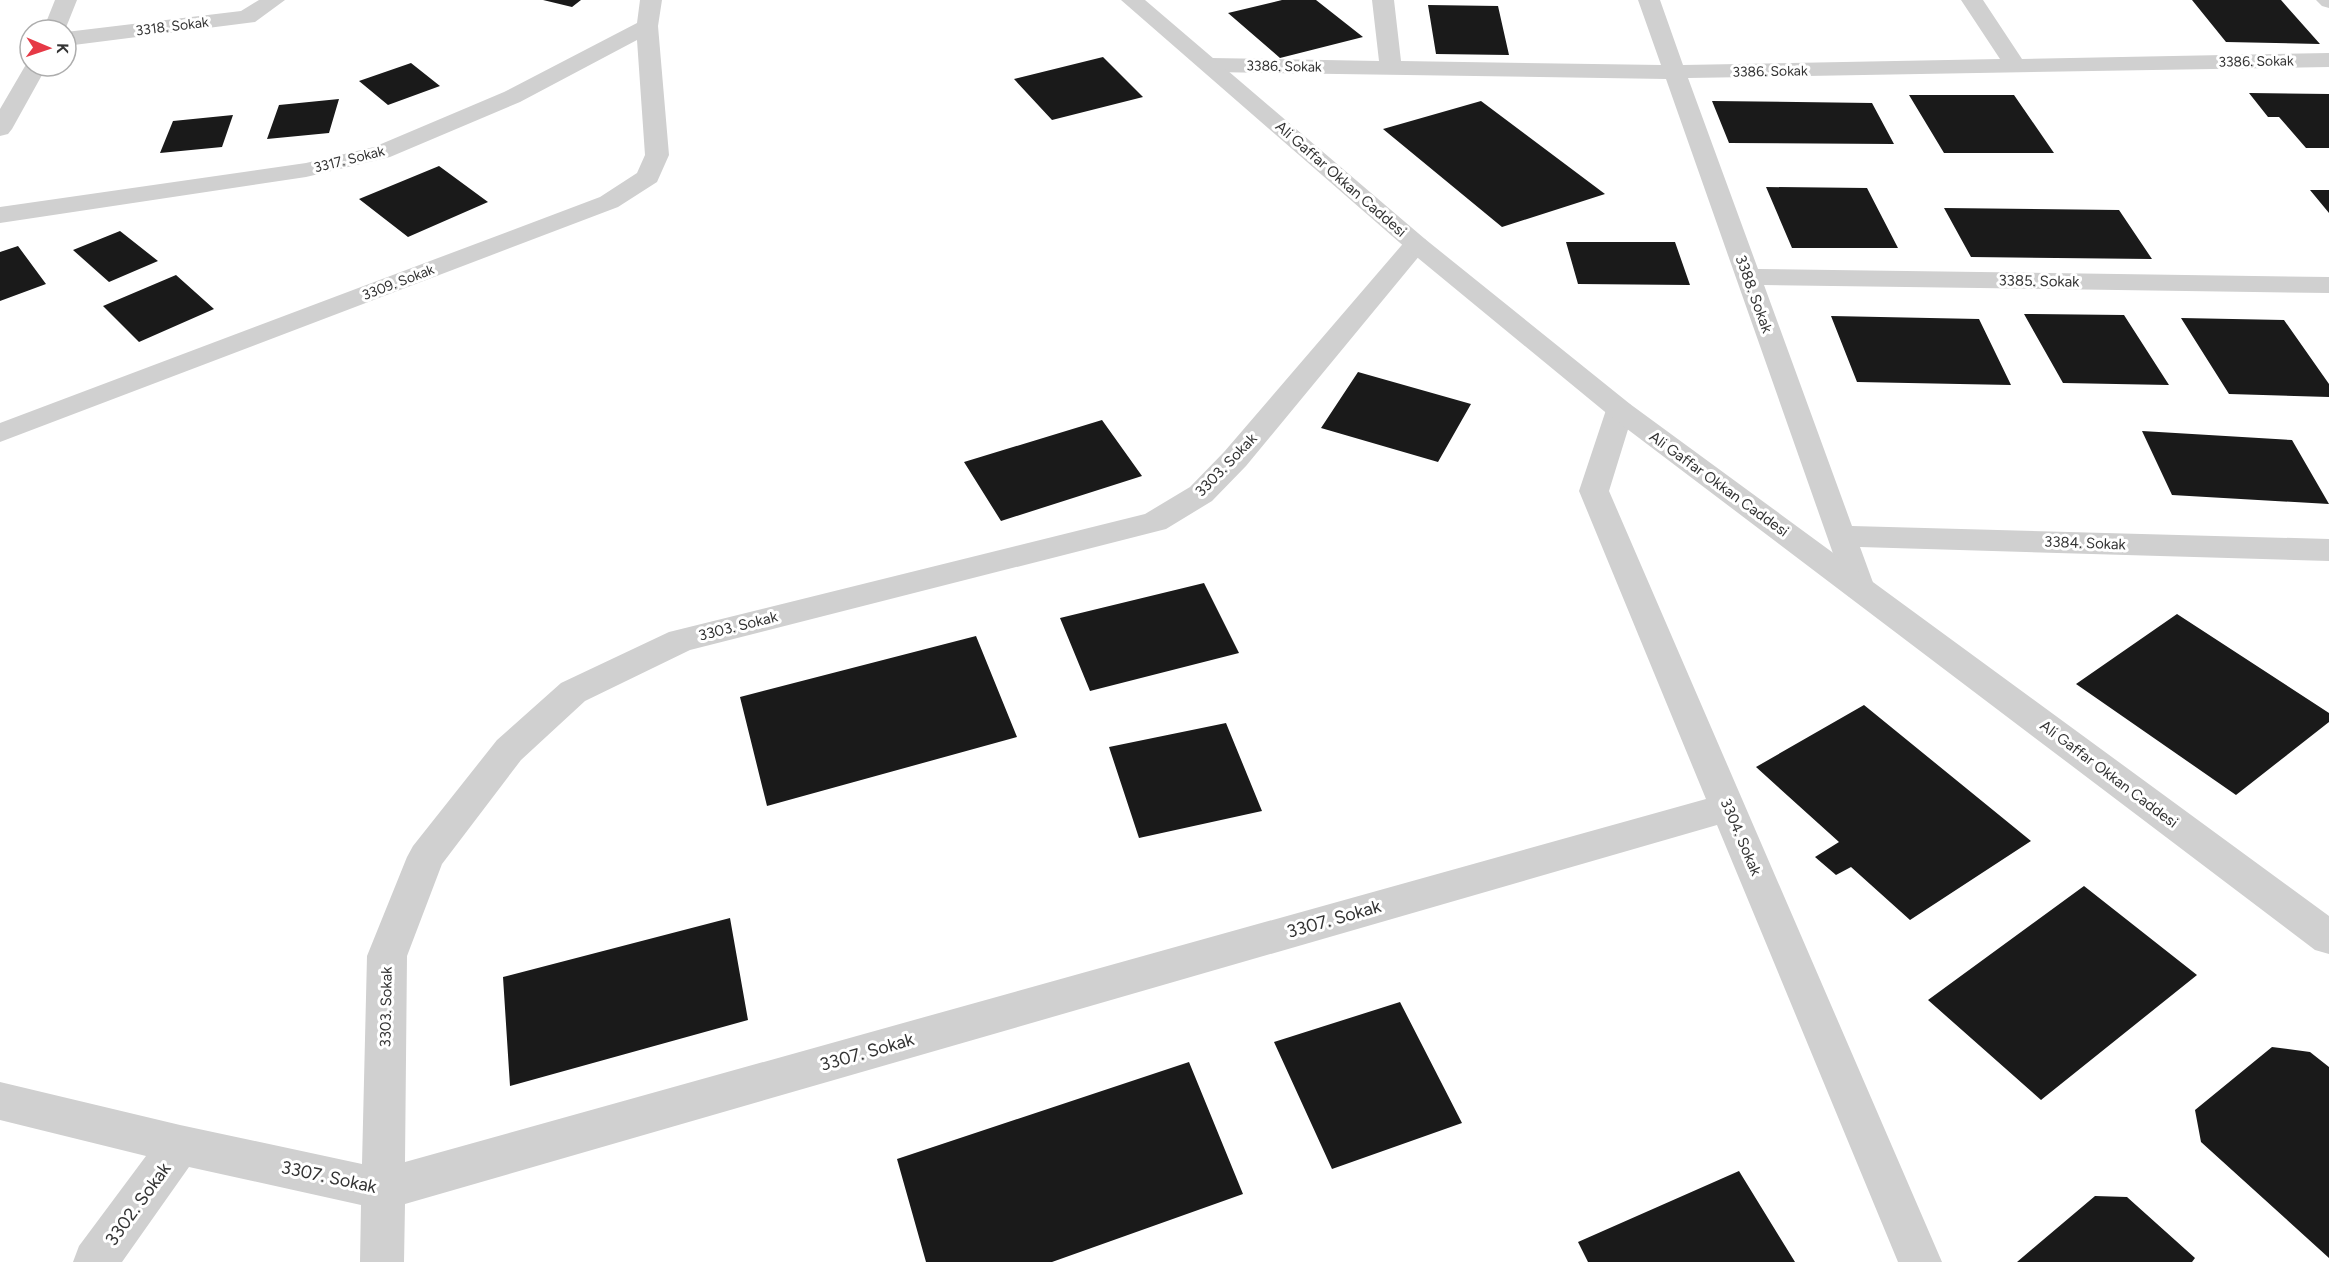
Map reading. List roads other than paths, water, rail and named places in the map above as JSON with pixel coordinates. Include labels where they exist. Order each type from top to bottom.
[{"type":"street","points":[[59,18],[66,0]]},
{"type":"street","name":"3318. Sokak","points":[[78,38],[247,17],[274,0]]},
{"type":"street","points":[[647,26],[651,0]]},
{"type":"street","name":"Ali Gaffar Okkan Caddesi","points":[[1132,0],[1416,244],[1620,411],[2329,938]]},
{"type":"street","points":[[1383,0],[1391,68]]},
{"type":"street","name":"3388. Sokak","points":[[1649,0],[1859,588]]},
{"type":"street","points":[[1972,0],[2016,66]]},
{"type":"street","name":"3317. Sokak","points":[[0,215],[306,170],[382,152],[512,98],[647,26]]},
{"type":"street","name":"3309. Sokak","points":[[0,433],[609,202],[648,177],[657,155],[647,26]]},
{"type":"street","name":"3386. Sokak","points":[[1210,65],[1675,72],[2329,60]]},
{"type":"street","points":[[0,129],[29,78]]},
{"type":"street","name":"3303. Sokak","points":[[382,1262],[387,956],[426,857],[509,750],[573,692],[681,640],[1155,522],[1201,494],[1235,459],[1416,244]]},
{"type":"street","name":"3385. Sokak","points":[[1748,277],[2329,285]]},
{"type":"street","name":"3304. Sokak","points":[[1620,411],[1594,491],[1920,1262]]},
{"type":"street","name":"3384. Sokak","points":[[1841,536],[2329,550]]},
{"type":"street","name":"3307. Sokak","points":[[0,1101],[180,1145],[384,1189],[1728,807]]},
{"type":"street","name":"3302. Sokak","points":[[95,1262],[180,1145]]}]
